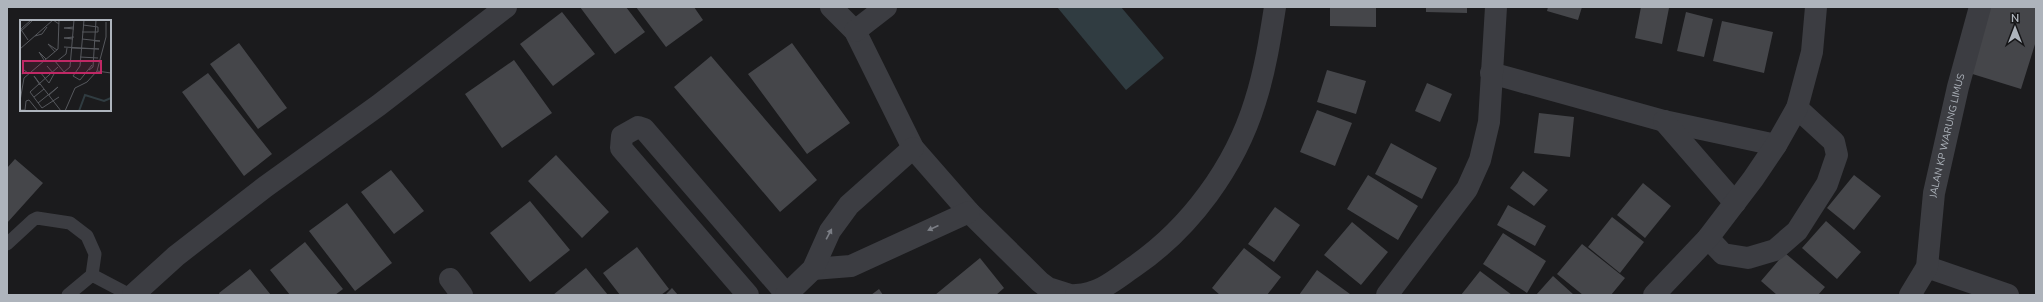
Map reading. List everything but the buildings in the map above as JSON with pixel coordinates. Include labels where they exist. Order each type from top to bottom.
[{"type":"street","points":[[133,295],[176,256],[265,186],[379,105],[506,7]]},
{"type":"street","points":[[831,7],[855,31],[913,148],[969,212],[1040,282],[1048,288],[1070,295]]},
{"type":"street","points":[[855,31],[886,7]]},
{"type":"street","points":[[1076,295],[1098,292],[1155,252],[1214,188],[1238,144],[1255,104],[1267,60],[1275,7]]},
{"type":"street","points":[[1387,295],[1467,189],[1480,160],[1489,122],[1496,7]]},
{"type":"street","points":[[1654,295],[1708,238],[1735,203],[1776,145],[1797,108],[1812,52],[1816,7]]},
{"type":"street","name":"JALAN KP WARUNG LIMUS","points":[[1910,295],[1927,267],[1934,193],[1958,87],[1980,7]]},
{"type":"street","points":[[1491,73],[1664,121],[1776,145]]},
{"type":"street","points":[[1708,238],[1723,254],[1748,258],[1775,250],[1797,231],[1827,184],[1837,155],[1834,142],[1797,108]]},
{"type":"street","points":[[1664,121],[1735,203]]},
{"type":"street","points":[[748,295],[621,148],[622,136],[638,127],[644,129],[787,295],[813,270],[830,231],[849,205],[913,148]]},
{"type":"street","points":[[813,270],[852,266],[969,212]]},
{"type":"street","points":[[1927,267],[2008,295]]},
{"type":"lane","points":[[7,244],[37,218],[70,223],[87,236],[95,254],[92,275],[68,295]]},
{"type":"lane","points":[[92,275],[130,295]]},
{"type":"shaded area","points":[[1057,7],[1121,7],[1164,58],[1126,90]]}]
